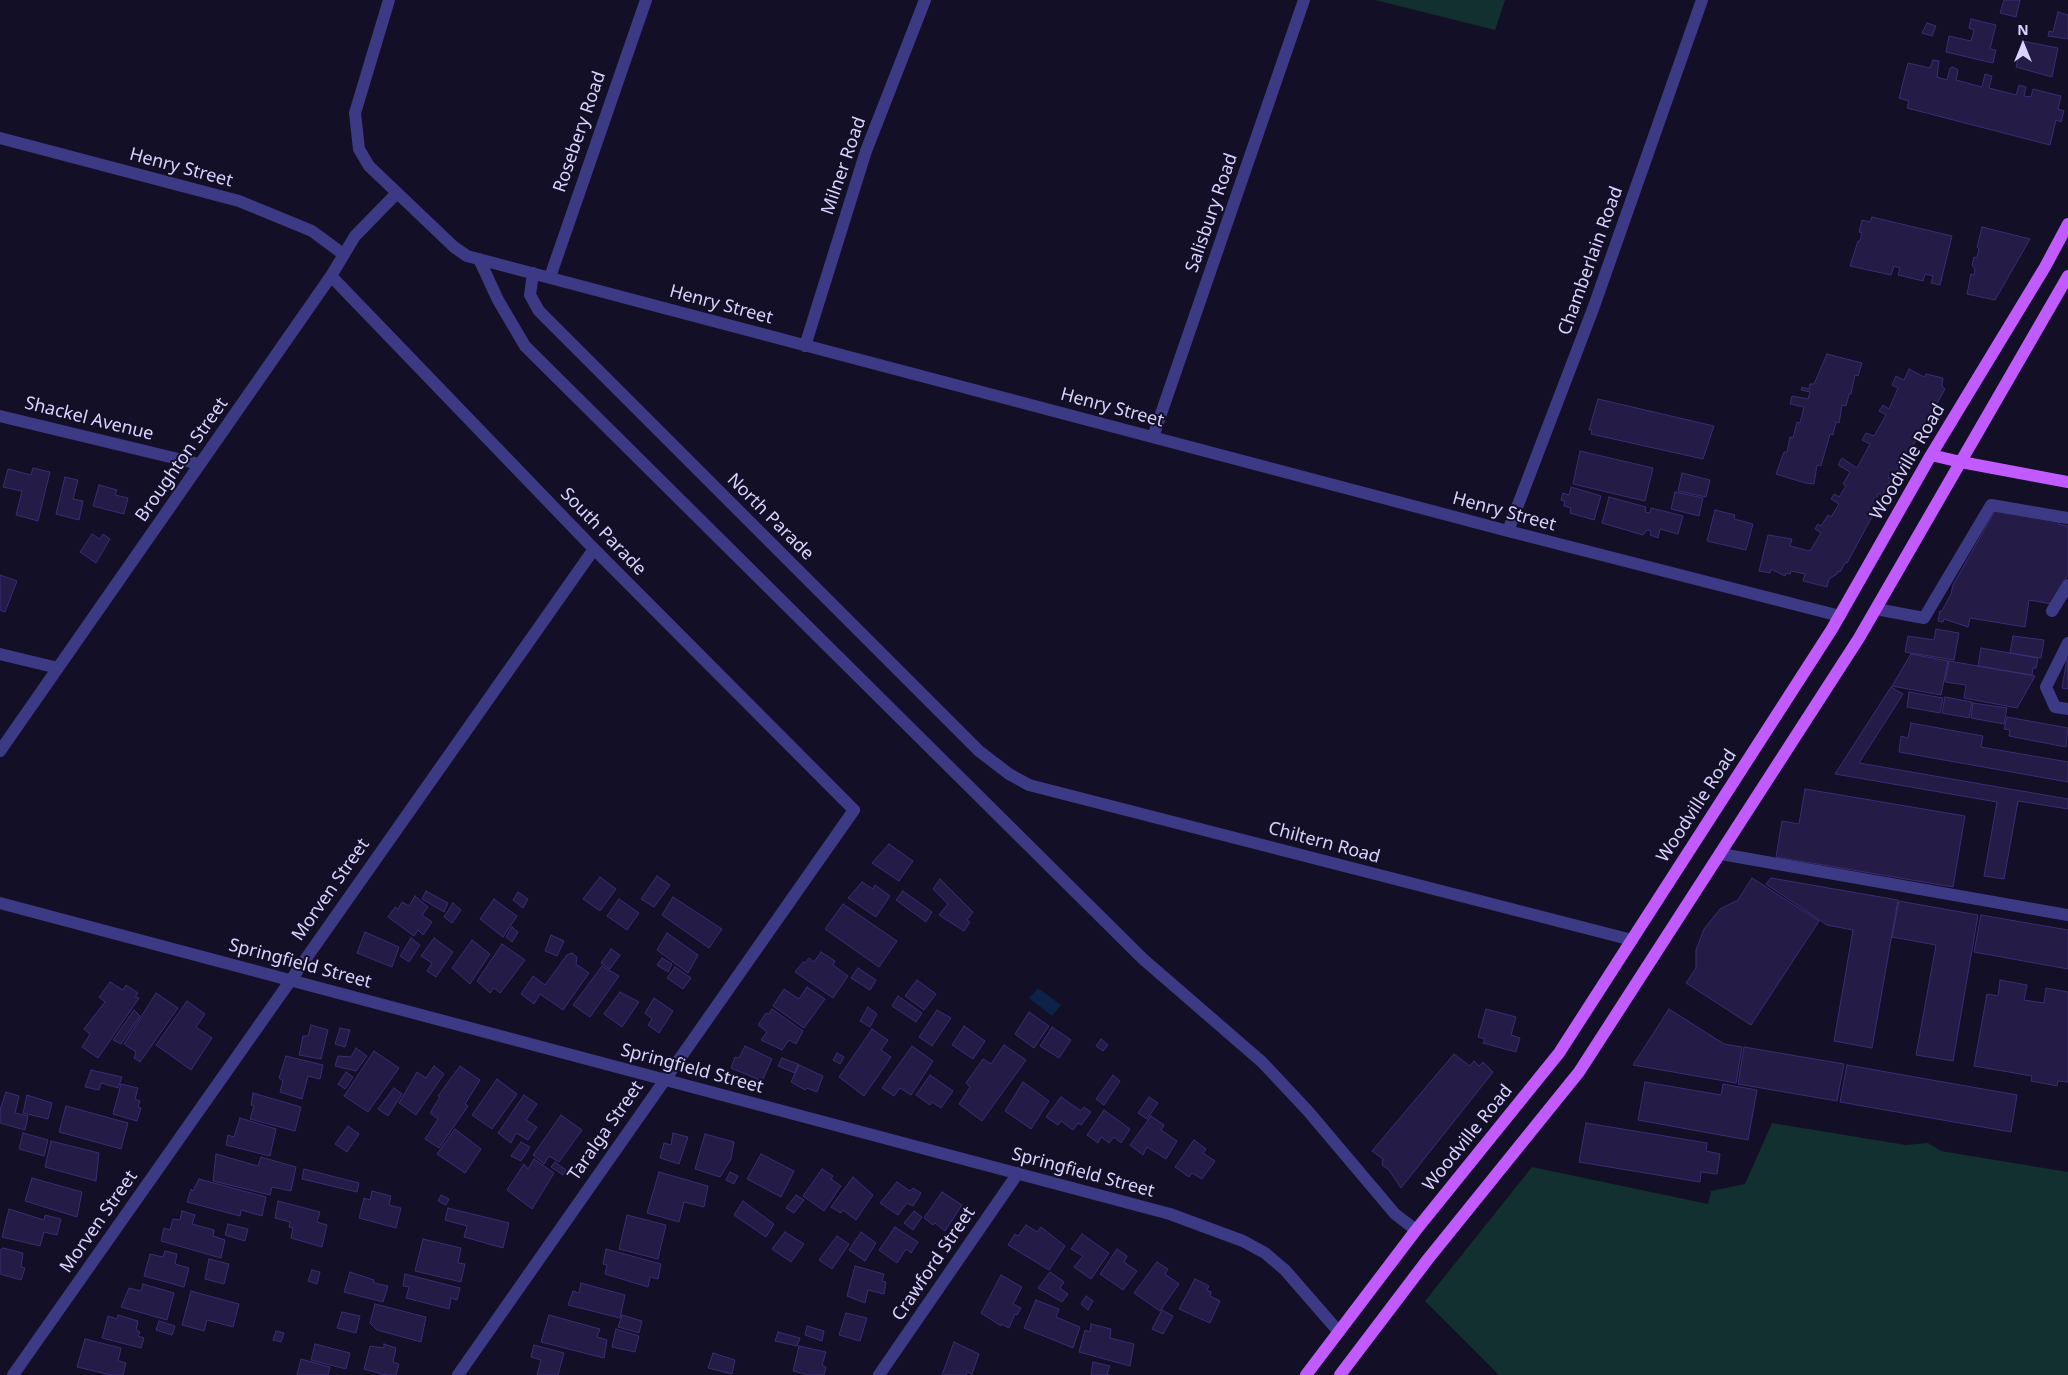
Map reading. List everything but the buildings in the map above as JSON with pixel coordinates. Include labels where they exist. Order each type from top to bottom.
[{"type":"main road","name":"Woodville Road","points":[[1306,1375],[1416,1230],[1559,1053],[1840,616],[1931,455],[2045,267],[2068,224]]},
{"type":"main road","points":[[1340,1375],[1428,1259],[1579,1072],[1876,609],[2068,276]]},
{"type":"main road","points":[[1931,455],[2068,482]]},
{"type":"street","name":"Henry Street","points":[[389,0],[360,91],[355,123],[359,149],[364,158],[397,193],[454,247],[467,256],[1508,531],[1840,616]]},
{"type":"street","name":"Rosebery Road","points":[[550,277],[646,0]]},
{"type":"street","name":"Milner Road","points":[[805,346],[866,151],[925,0]]},
{"type":"street","name":"Salisbury Road","points":[[1153,437],[1304,0]]},
{"type":"street","name":"Chamberlain Road","points":[[1508,531],[1593,309],[1702,0]]},
{"type":"street","name":"Henry Street","points":[[0,138],[240,201],[312,231],[343,254]]},
{"type":"street","name":"Broughton Street","points":[[0,751],[331,276],[355,236],[397,193]]},
{"type":"street","points":[[479,259],[498,300],[525,346],[1143,959],[1262,1062],[1308,1111],[1395,1214],[1416,1230]]},
{"type":"street","name":"North Parade","points":[[533,273],[530,295],[539,311],[979,751],[1009,774]]},
{"type":"street","name":"South Parade","points":[[331,276],[594,549],[854,810]]},
{"type":"street","name":"Shackel Avenue","points":[[0,416],[199,464]]},
{"type":"street","points":[[1876,609],[1924,618],[1991,505],[2068,518]]},
{"type":"street","name":"Morven Street","points":[[13,1375],[289,980],[594,549]]},
{"type":"street","points":[[2052,611],[2068,585]]},
{"type":"street","points":[[2068,643],[2046,687],[2055,707],[2068,709]]},
{"type":"street","points":[[0,654],[58,668]]},
{"type":"street","name":"Chiltern Road","points":[[1009,774],[1029,785],[1632,940]]},
{"type":"street","name":"Taralga Street","points":[[458,1375],[662,1080],[854,810]]},
{"type":"street","points":[[1720,854],[2068,915]]},
{"type":"street","name":"Springfield Street","points":[[0,903],[463,1024],[662,1080],[1170,1214],[1243,1241],[1265,1253],[1285,1270],[1339,1332]]},
{"type":"street","name":"Crawford Street","points":[[879,1375],[1018,1173]]},
{"type":"green space","points":[[1375,0],[1505,0],[1495,30]]},
{"type":"green space","points":[[1772,1123],[1906,1145],[1928,1143],[1941,1151],[2068,1172],[2068,1375],[1499,1375],[1425,1301],[1532,1167],[1708,1204],[1711,1191],[1745,1184]]},
{"type":"water","points":[[1038,988],[1061,1005],[1052,1016],[1029,998]]}]
